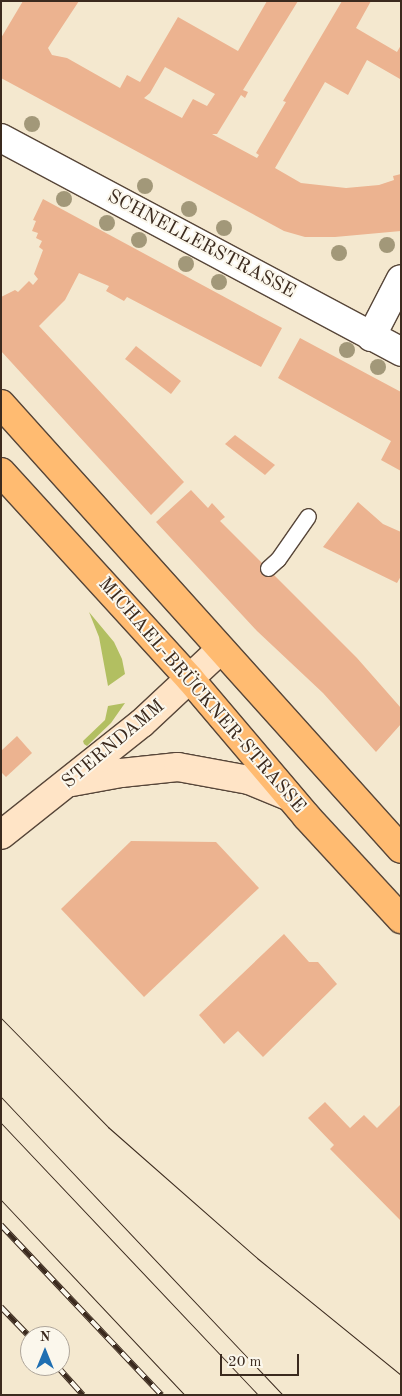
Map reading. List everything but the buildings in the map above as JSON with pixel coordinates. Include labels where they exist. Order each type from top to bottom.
[{"type":"main road","points":[[1,404],[401,849]]},
{"type":"main road","name":"MICHAEL-BRÜCKNER-STRASSE","points":[[1,472],[190,680],[288,796],[401,919]]},
{"type":"main road","name":"STERNDAMM","points":[[4,828],[71,782],[190,680],[221,649]]},
{"type":"main road","points":[[71,782],[121,772],[184,768],[249,780],[288,796]]},
{"type":"street","name":"SCHNELLERSTRASSE","points":[[1,138],[401,352]]},
{"type":"street","points":[[371,337],[401,279]]},
{"type":"lane","points":[[268,568],[278,559],[308,516]]},
{"type":"green space","points":[[89,612],[114,642],[122,659],[125,674],[108,686],[99,637]]},
{"type":"green space","points":[[125,703],[111,723],[87,746],[84,744],[83,741],[105,720],[108,706]]},
{"type":"tram line","points":[[1,1018],[108,1127],[257,1258],[401,1375]]},
{"type":"tram line","points":[[1,1097],[283,1395]]},
{"type":"tram line","points":[[1,1123],[258,1395]]},
{"type":"tram line","points":[[1,1200],[185,1395]]},
{"type":"railway","points":[[1,1225],[162,1395]]},
{"type":"railway","points":[[1,1307],[20,1327]]},
{"type":"railway","points":[[66,1376],[83,1395]]}]
